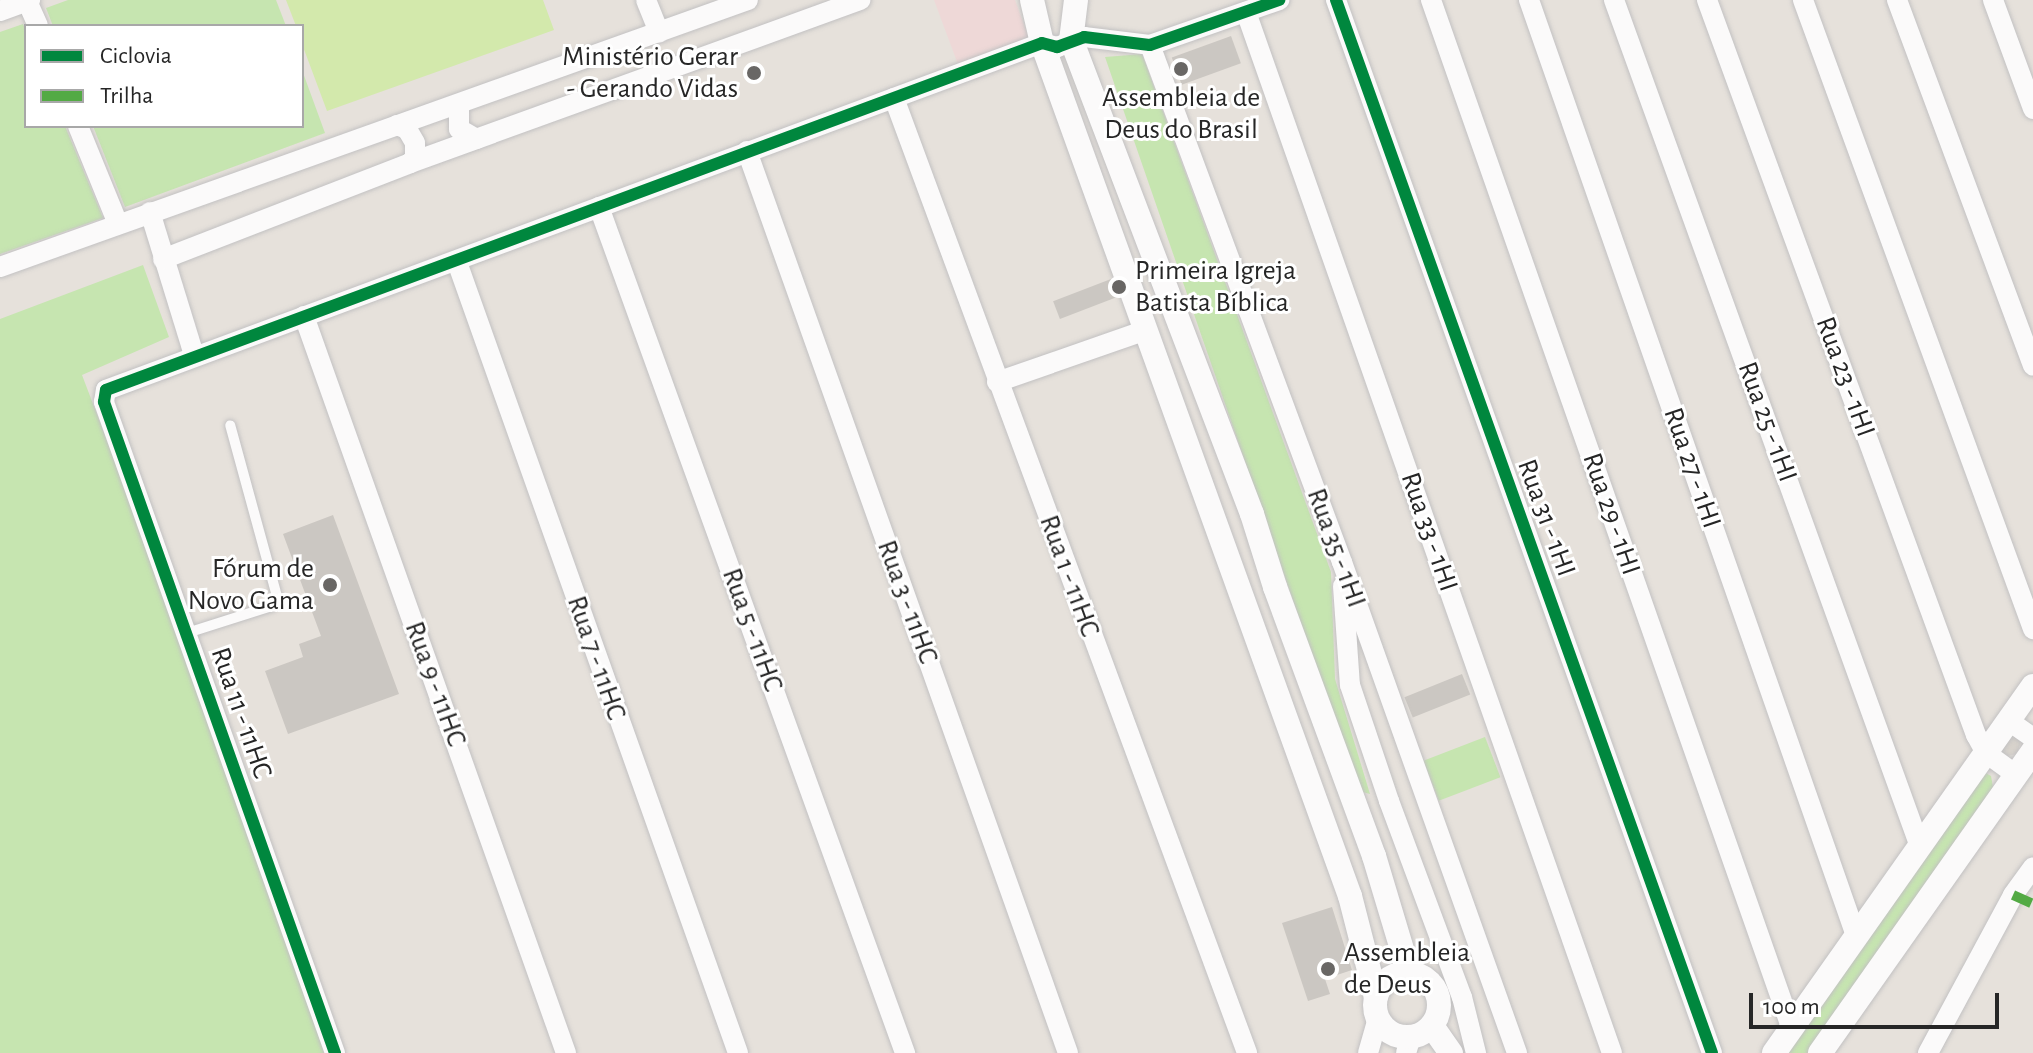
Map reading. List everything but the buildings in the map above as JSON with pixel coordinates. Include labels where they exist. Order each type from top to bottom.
[{"type":"street","points":[[0,11],[29,0],[37,24]]},
{"type":"street","points":[[646,0],[659,33]]},
{"type":"street","points":[[0,267],[748,0]]},
{"type":"street","points":[[163,259],[410,163],[860,0]]},
{"type":"street","points":[[1032,0],[1042,43],[1350,896],[1377,1008],[1391,1033],[1451,1053]]},
{"type":"street","points":[[1076,0],[1071,39],[1254,524],[1374,856],[1409,973]]},
{"type":"street","points":[[150,212],[194,355],[457,262],[1042,43],[1057,47],[1071,39],[1100,38],[1150,45],[1279,0]]},
{"type":"street","name":"Rua 31 - 1HI","points":[[1336,0],[1712,1053]]},
{"type":"street","name":"Rua 29 - 1HI","points":[[1431,0],[1791,1027]]},
{"type":"street","name":"Rua 27 - 1HI","points":[[1529,0],[1856,936]]},
{"type":"street","name":"Rua 25 - 1HI","points":[[1614,0],[1919,844]]},
{"type":"street","name":"Rua 23 - 1HI","points":[[1707,0],[1970,720],[1986,753]]},
{"type":"street","points":[[1803,0],[2033,629]]},
{"type":"street","points":[[1897,0],[2033,365]]},
{"type":"street","points":[[1993,0],[2033,109]]},
{"type":"street","name":"Rua 33 - 1HI","points":[[1246,12],[1612,1053]]},
{"type":"street","name":"Rua 35 - 1HI","points":[[1150,45],[1342,562],[1517,1053]]},
{"type":"street","name":"Rua 1 - 11HC","points":[[894,98],[1247,1053]]},
{"type":"street","points":[[459,104],[459,129],[476,139]]},
{"type":"street","points":[[397,125],[407,129],[415,143],[415,158],[410,163]]},
{"type":"street","points":[[79,128],[118,224]]},
{"type":"street","name":"Rua 3 - 11HC","points":[[747,151],[1068,1053]]},
{"type":"street","name":"Rua 5 - 11HC","points":[[599,207],[905,1053]]},
{"type":"street","name":"Rua 7 - 11HC","points":[[457,262],[738,1053]]},
{"type":"street","name":"Rua 9 - 11HC","points":[[304,316],[566,1053]]},
{"type":"street","points":[[997,382],[1146,330]]},
{"type":"street","name":"Rua 11 - 11HC","points":[[194,355],[106,390],[104,402],[335,1053]]},
{"type":"street","points":[[1220,532],[1235,539],[1249,536],[1254,524]]},
{"type":"street","points":[[1342,562],[1350,685],[1405,846],[1462,997],[1476,1053]]},
{"type":"street","points":[[1241,590],[1248,580],[1261,576],[1272,580]]},
{"type":"street","points":[[1350,685],[1381,672]]},
{"type":"street","points":[[1774,1053],[2033,686]]},
{"type":"street","points":[[2009,721],[2033,738]]},
{"type":"street","points":[[1820,1053],[2033,751]]},
{"type":"street","points":[[1986,753],[2016,775]]},
{"type":"street","points":[[1356,810],[1389,801]]},
{"type":"street","points":[[1374,856],[1405,846]]},
{"type":"street","points":[[1928,1053],[2013,895],[2033,867]]},
{"type":"street","points":[[1443,946],[1474,933]]},
{"type":"street","points":[[1368,1053],[1377,1008],[1392,977],[1409,973],[1426,979],[1437,993],[1440,1010],[1416,1039]]},
{"type":"street","points":[[1462,997],[1492,984]]},
{"type":"lane","points":[[187,633],[272,606],[278,600],[230,425]]},
{"type":"shaded area","points":[[934,0],[1015,0],[1030,41],[959,67]]},
{"type":"shaded area","points":[[2005,732],[2022,738],[2017,754],[2007,756],[1999,749]]},
{"type":"green space","points":[[68,0],[276,0],[285,24],[52,24],[46,8]]},
{"type":"green space","points":[[286,0],[543,0],[554,30],[327,111],[304,49],[304,24],[295,24]]},
{"type":"green space","points":[[23,24],[24,26],[24,128],[66,128],[103,218],[0,254],[0,32]]},
{"type":"green space","points":[[1142,54],[1331,572],[1335,679],[1370,794],[1359,791],[1105,57]]},
{"type":"green space","points":[[304,75],[325,133],[125,207],[94,128],[304,128]]},
{"type":"green space","points":[[143,265],[169,337],[82,375],[340,1053],[0,1053],[0,319]]},
{"type":"green space","points":[[1485,737],[1500,777],[1439,801],[1423,761]]},
{"type":"green space","points":[[1984,772],[1991,776],[1993,787],[1808,1053],[1782,1053]]},
{"type":"marked path","points":[[2013,895],[2033,904]]},
{"type":"cycle path","points":[[335,1053],[104,402],[106,390],[1042,43],[1057,47],[1084,37],[1150,45],[1279,0]]},
{"type":"cycle path","points":[[1336,0],[1712,1053]]},
{"type":"place","name":"Assembleia de Deus do Brasil","points":[[1181,69]]},
{"type":"place","name":"Ministério Gerar - Gerando Vidas","points":[[754,73]]},
{"type":"place","name":"Primeira Igreja Batista Bíblica","points":[[1119,287]]},
{"type":"place","name":"Fórum de Novo Gama","points":[[330,585]]},
{"type":"place","name":"Assembleia de Deus","points":[[1328,969]]}]
